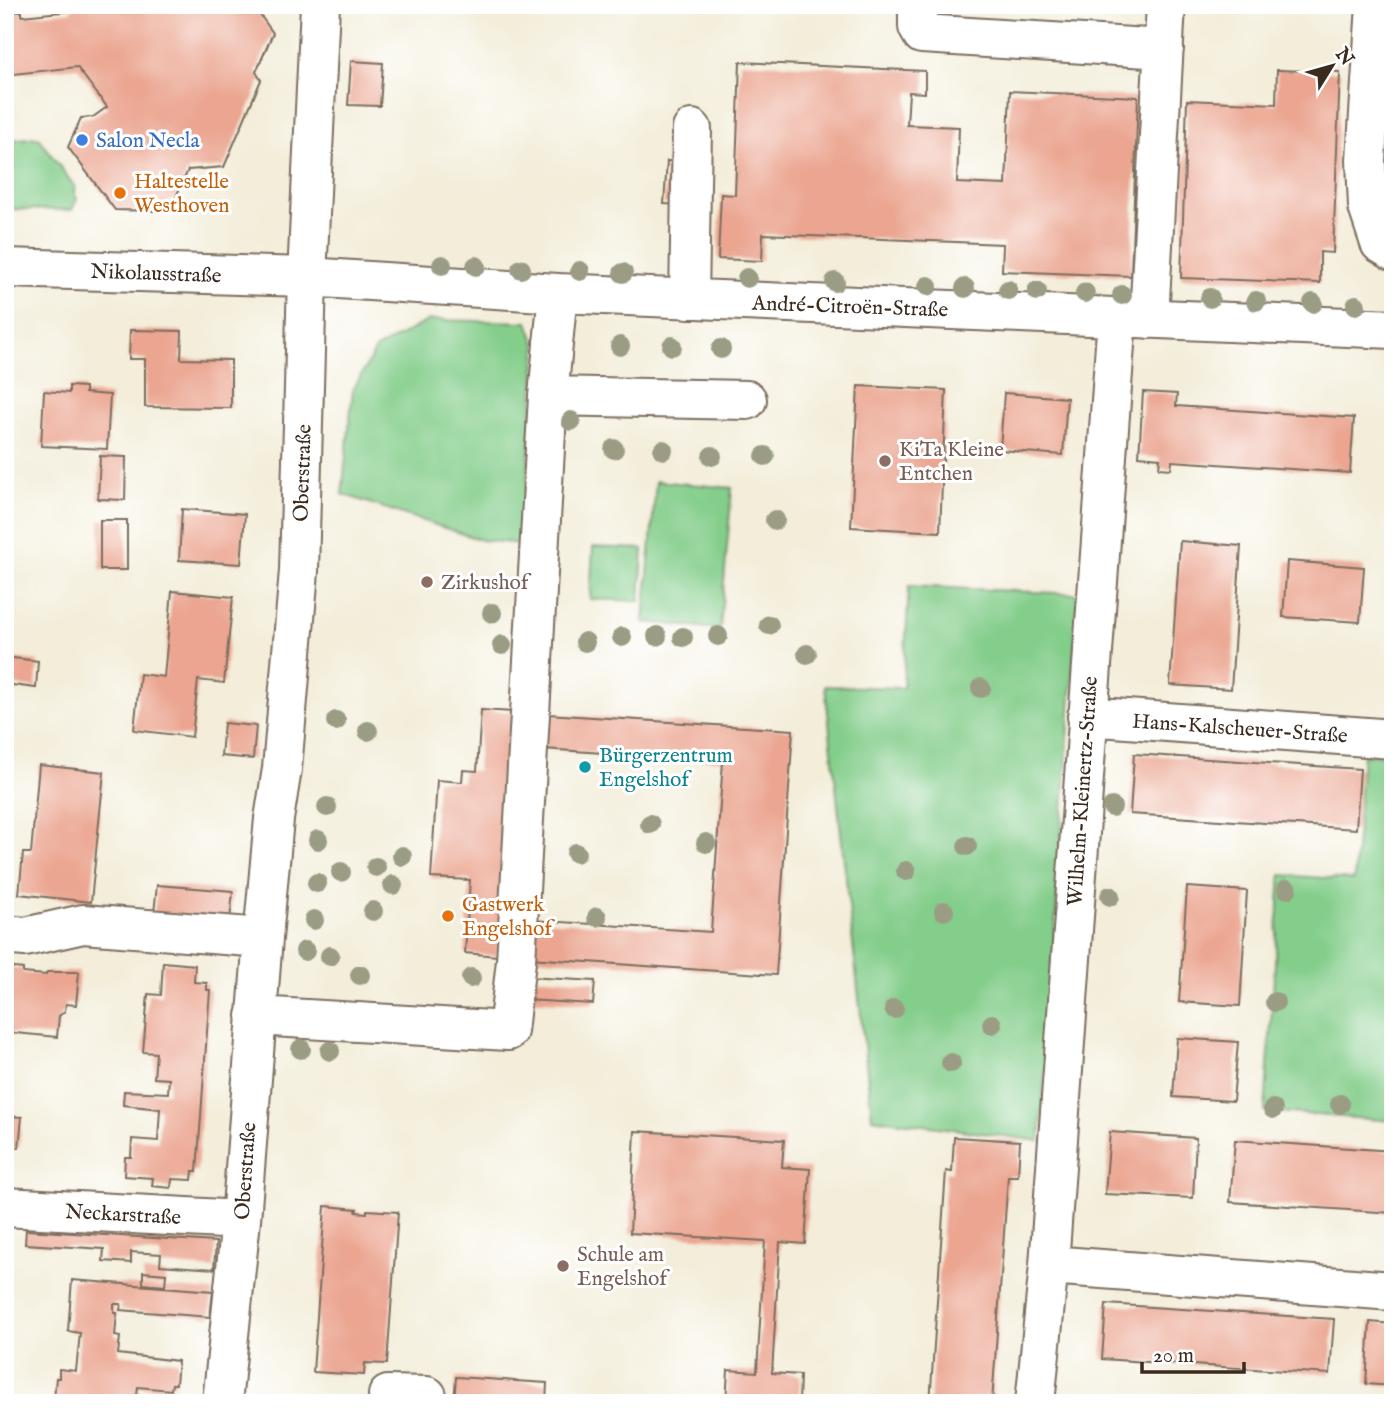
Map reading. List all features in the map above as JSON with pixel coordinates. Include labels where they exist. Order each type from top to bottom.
[{"type":"street","name":"Oberstraße","points":[[222,1403],[299,571],[307,276],[320,5]]},
{"type":"street","points":[[918,5],[918,27],[922,34],[1164,49]]},
{"type":"street","name":"Wilhelm-Kleinertz-Straße","points":[[1035,1403],[1049,1265],[1087,716],[1164,49],[1166,5]]},
{"type":"street","points":[[1376,5],[1366,160],[1368,207],[1380,243],[1393,251]]},
{"type":"street","points":[[689,299],[692,129]]},
{"type":"street","name":"Nikolausstraße","points":[[5,268],[307,276]]},
{"type":"street","name":"André-Citroën-Straße","points":[[307,276],[558,293],[1393,329]]},
{"type":"street","points":[[256,1016],[508,1031],[516,961],[548,396],[558,293]]},
{"type":"street","points":[[548,396],[747,400]]},
{"type":"street","name":"Hans-Kalscheuer-Straße","points":[[1087,716],[1393,739]]},
{"type":"street","points":[[5,935],[25,937],[83,924],[263,938]]},
{"type":"street","name":"Neckarstraße","points":[[5,1207],[241,1220]]},
{"type":"street","points":[[1049,1265],[1393,1290]]},
{"type":"street","points":[[388,1395],[427,1396],[427,1403]]},
{"type":"green space","points":[[38,137],[75,187],[77,199],[72,210],[5,209],[5,151],[10,140]]},
{"type":"green space","points":[[429,320],[528,322],[537,347],[522,544],[481,540],[342,494],[353,390],[376,349]]},
{"type":"green space","points":[[656,481],[732,488],[720,629],[644,622]]},
{"type":"green space","points":[[593,547],[643,549],[640,601],[590,599]]},
{"type":"green space","points":[[909,586],[1078,594],[1040,1141],[872,1118],[825,686],[903,688]]},
{"type":"green space","points":[[1363,754],[1393,756],[1393,1121],[1265,1111],[1281,875],[1354,880]]},
{"type":"building","points":[[73,5],[253,5],[273,33],[256,72],[261,80],[224,167],[188,170],[176,197],[157,211],[115,210],[68,147],[81,118],[93,117],[107,107],[77,67],[5,75],[5,13],[22,11],[22,16],[71,11]]},
{"type":"building","points":[[351,61],[383,63],[380,106],[348,105]]},
{"type":"building","points":[[740,62],[925,71],[925,93],[909,92],[907,125],[959,127],[957,183],[1006,185],[1010,91],[1138,97],[1131,276],[1002,271],[1003,244],[763,234],[762,261],[718,259],[721,194],[735,195]]},
{"type":"building","points":[[1277,70],[1340,72],[1333,253],[1320,252],[1320,283],[1181,278],[1187,100],[1276,104]]},
{"type":"building","points":[[667,161],[700,163],[698,206],[664,204]]},
{"type":"building","points":[[130,330],[182,331],[181,359],[231,360],[231,408],[145,407],[145,359],[129,359]]},
{"type":"building","points":[[69,386],[85,387],[85,393],[110,395],[107,449],[41,446],[44,391],[69,393]]},
{"type":"building","points":[[858,386],[946,390],[940,532],[851,527]]},
{"type":"building","points":[[1143,392],[1177,394],[1176,406],[1354,418],[1350,473],[1172,461],[1171,469],[1159,468],[1160,458],[1139,456]]},
{"type":"building","points":[[1004,393],[1067,398],[1063,455],[1000,450]]},
{"type":"building","points":[[100,456],[126,457],[125,500],[98,499]]},
{"type":"building","points":[[182,509],[245,514],[241,564],[179,560]]},
{"type":"building","points":[[100,520],[127,520],[127,570],[100,570]]},
{"type":"building","points":[[1180,541],[1241,546],[1231,689],[1170,685]]},
{"type":"building","points":[[1287,561],[1364,567],[1360,622],[1283,617]]},
{"type":"building","points":[[172,591],[233,597],[224,683],[198,680],[192,737],[134,730],[140,674],[164,677]]},
{"type":"building","points":[[5,657],[38,661],[36,688],[5,684]]},
{"type":"building","points":[[481,710],[513,712],[497,956],[465,953],[470,880],[431,878],[437,780],[462,782],[463,770],[477,771]]},
{"type":"building","points":[[547,714],[793,730],[776,975],[530,958],[532,920],[711,932],[723,761],[544,749]]},
{"type":"building","points":[[224,723],[256,726],[253,759],[221,756]]},
{"type":"building","points":[[1134,754],[1360,769],[1356,829],[1130,814]]},
{"type":"building","points":[[39,765],[104,772],[91,902],[19,894],[23,853],[31,853]]},
{"type":"building","points":[[157,885],[233,891],[230,920],[154,913]]},
{"type":"building","points":[[1187,887],[1247,891],[1240,1006],[1179,1002]]},
{"type":"building","points":[[163,962],[195,965],[194,982],[207,983],[207,990],[210,990],[197,1171],[193,1171],[192,1180],[172,1179],[171,1188],[152,1186],[153,1178],[124,1176],[125,1157],[131,1157],[132,1139],[158,1141],[160,1109],[123,1105],[124,1091],[168,1093],[169,1079],[154,1078],[156,1053],[143,1052],[148,994],[161,995]]},
{"type":"building","points":[[6,967],[23,969],[23,973],[46,975],[47,972],[79,972],[76,1005],[66,1004],[65,1011],[59,1016],[57,1037],[5,1032]]},
{"type":"building","points":[[528,977],[595,981],[593,1004],[526,1000]]},
{"type":"building","points":[[1177,1038],[1238,1042],[1233,1101],[1173,1097]]},
{"type":"building","points":[[5,1116],[22,1117],[19,1148],[5,1147]]},
{"type":"building","points":[[635,1131],[784,1140],[782,1167],[810,1169],[805,1244],[780,1242],[772,1373],[800,1375],[799,1403],[726,1403],[728,1370],[757,1372],[765,1241],[630,1233]]},
{"type":"building","points":[[1110,1132],[1196,1138],[1193,1198],[1105,1194]]},
{"type":"building","points":[[954,1137],[1020,1141],[1018,1176],[1008,1176],[992,1403],[930,1403],[946,1171],[952,1172]]},
{"type":"building","points":[[1235,1140],[1393,1151],[1393,1213],[1230,1202]]},
{"type":"building","points":[[325,1206],[357,1209],[356,1212],[367,1213],[367,1210],[398,1212],[387,1364],[365,1363],[364,1375],[313,1372]]},
{"type":"building","points":[[26,1230],[216,1242],[214,1269],[160,1265],[161,1254],[131,1252],[131,1263],[103,1261],[104,1249],[25,1244]]},
{"type":"building","points":[[143,1272],[166,1274],[165,1286],[143,1284]]},
{"type":"building","points":[[72,1280],[213,1291],[210,1317],[120,1310],[121,1304],[114,1304],[114,1313],[117,1313],[115,1336],[120,1337],[118,1354],[178,1361],[176,1384],[172,1384],[171,1390],[138,1387],[136,1403],[56,1403],[54,1399],[59,1369],[76,1371],[80,1333],[68,1331]]},
{"type":"building","points":[[1106,1304],[1334,1319],[1330,1374],[1102,1359]]},
{"type":"building","points":[[1370,1322],[1393,1324],[1393,1386],[1366,1384]]},
{"type":"building","points":[[456,1377],[547,1383],[546,1403],[454,1403]]},
{"type":"place","name":"Salon Necla","points":[[82,140]]},
{"type":"place","name":"Haltestelle Westhoven","points":[[120,193]]},
{"type":"place","name":"KiTa Kleine Entchen","points":[[885,461]]},
{"type":"place","name":"Zirkushof","points":[[427,582]]},
{"type":"place","name":"Bürgerzentrum Engelshof","points":[[585,767]]},
{"type":"place","name":"Gastwerk Engelshof","points":[[448,916]]},
{"type":"place","name":"Schule am Engelshof","points":[[563,1266]]}]
